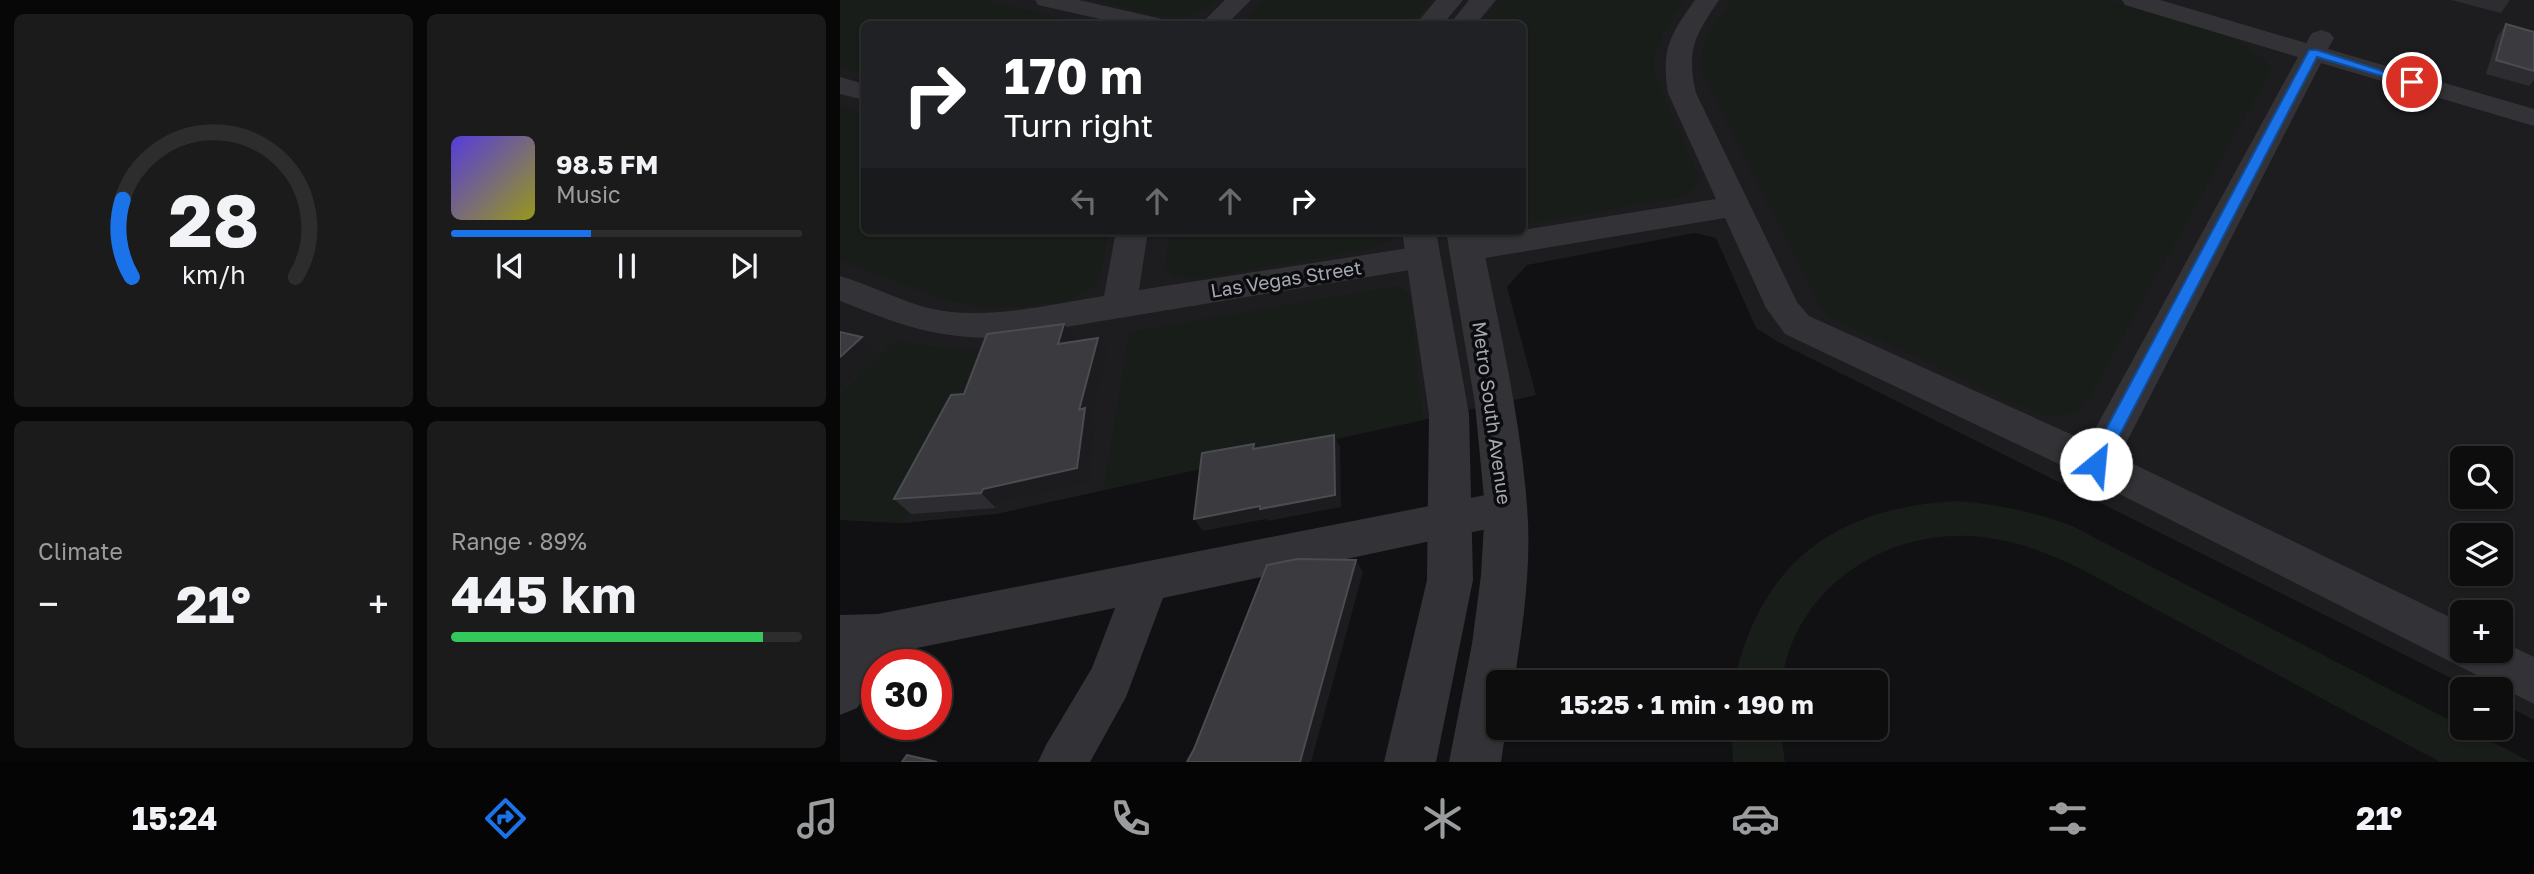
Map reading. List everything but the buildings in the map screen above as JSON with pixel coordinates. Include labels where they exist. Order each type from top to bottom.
[{"type":"street","points":[[1047,0],[1140,21]]},
{"type":"street","points":[[1216,21],[1239,0]]},
{"type":"street","points":[[1432,21],[1450,0]]},
{"type":"street","points":[[1466,21],[1483,0]]},
{"type":"street","points":[[1707,0],[1680,40],[1676,65],[1682,93],[1783,307],[1797,325],[2096,464],[2450,640]]},
{"type":"street","points":[[2134,0],[2534,100]]},
{"type":"street","points":[[2185,0],[2534,118]]},
{"type":"street","points":[[2096,464],[2317,45]]},
{"type":"street","points":[[840,85],[861,91]]},
{"type":"street","name":"Las Vegas Street","points":[[1526,232],[1736,206]]},
{"type":"street","points":[[1119,307],[1131,235]]},
{"type":"street","name":"Las Vegas Street","points":[[840,288],[918,318],[957,325],[999,325],[1119,307],[1420,244],[1505,235]]},
{"type":"street","name":"Metro South Avenue","points":[[1465,240],[1495,404],[1506,508],[1504,575],[1496,644],[1475,762]]},
{"type":"street","points":[[1410,762],[1433,669],[1450,580],[1449,414],[1420,244]]},
{"type":"street","points":[[840,692],[859,635],[1146,583],[1506,508]]},
{"type":"street","points":[[1063,762],[1110,681],[1146,583]]},
{"type":"street","points":[[2497,663],[2534,681]]},
{"type":"shaded area","points":[[840,0],[2534,0],[2534,720],[2513,709],[2513,677],[2450,678],[1778,342],[1756,328],[1716,238],[1694,233],[1527,265],[1507,287],[1536,395],[996,514],[903,523],[840,520]]},
{"type":"shaded area","points":[[840,0],[986,0],[1069,21],[861,21],[861,74],[840,67]]},
{"type":"shaded area","points":[[1098,0],[1216,0],[1203,10],[1174,17],[1144,13]]},
{"type":"shaded area","points":[[1264,0],[1432,0],[1413,21],[1244,21]]},
{"type":"shaded area","points":[[1499,0],[1685,0],[1659,42],[1654,72],[1700,180],[1687,196],[1526,224],[1526,21],[1482,21]]},
{"type":"shaded area","points":[[1731,0],[2109,0],[2174,17],[2218,33],[2257,54],[2272,68],[2082,410],[2061,416],[2037,414],[1833,318],[1821,309],[1701,72],[1705,42]]},
{"type":"shaded area","points":[[840,105],[861,112],[861,235],[1108,235],[1099,281],[1085,293],[1064,301],[1021,307],[983,307],[943,299],[840,261]]},
{"type":"shaded area","points":[[1169,235],[1394,235],[1391,240],[1373,249],[1193,279],[1173,276],[1165,267]]},
{"type":"shaded area","points":[[1399,286],[1410,296],[1423,420],[1104,489],[1129,332]]},
{"type":"shaded area","points":[[895,341],[941,348],[996,350],[903,523],[840,520],[840,394]]},
{"type":"shaded area","points":[[1958,501],[1987,504],[2043,516],[2070,525],[2450,720],[2450,740],[2488,740],[2531,762],[2440,762],[2083,570],[2034,549],[1982,537],[1947,536],[1913,542],[1881,553],[1852,570],[1826,591],[1805,618],[1790,648],[1785,670],[1737,670],[1746,640],[1763,604],[1785,573],[1811,548],[1841,529],[1876,515],[1915,506]]},
{"type":"shaded area","points":[[1732,740],[1782,740],[1785,762],[1733,762]]},
{"type":"route","points":[[2096,464],[2313,52],[2412,82]]}]
